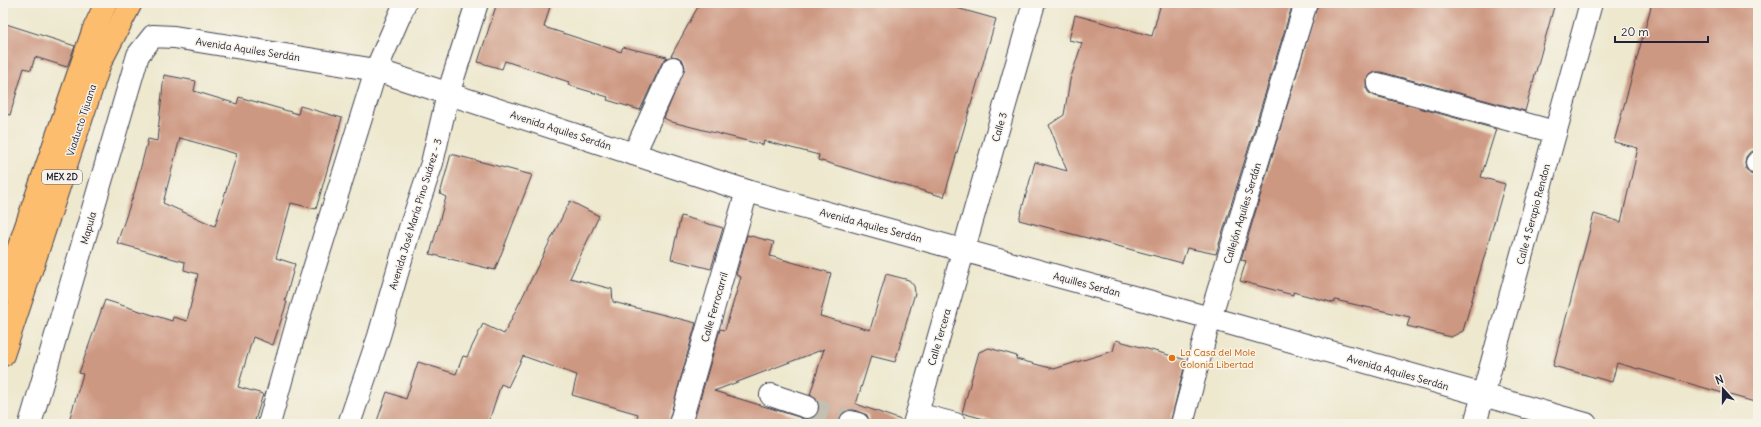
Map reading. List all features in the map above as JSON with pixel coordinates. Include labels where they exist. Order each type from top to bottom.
[{"type":"highway","name":"Viaducto Tijuana","points":[[3,293],[93,32],[106,3]]},
{"type":"highway","name":"Viaducto Tijuana","points":[[3,355],[100,63],[131,3]]},
{"type":"street","points":[[269,424],[298,320],[376,70],[405,3]]},
{"type":"street","name":"Avenida José María Pino Suárez - 3","points":[[348,424],[379,336],[410,228],[432,163],[448,94],[477,3]]},
{"type":"street","name":"Calle 3","points":[[964,250],[1034,3]]},
{"type":"street","name":"Callejón Aquiles Serdán","points":[[1182,424],[1210,318],[1306,3]]},
{"type":"street","name":"Calle 4 Serapio Rendon","points":[[1475,424],[1591,3]]},
{"type":"street","name":"Avenida Aquiles Serdán","points":[[153,36],[174,37],[376,70],[747,191],[964,250]]},
{"type":"street","name":"Mapula","points":[[30,424],[138,55],[153,36]]},
{"type":"street","points":[[634,154],[673,68]]},
{"type":"street","points":[[1378,84],[1556,132]]},
{"type":"street","name":"Calle Ferrocarril","points":[[680,424],[747,191]]},
{"type":"street","name":"Aquilles Serdan","points":[[964,250],[1210,318]]},
{"type":"street","name":"Calle Tercera","points":[[915,419],[964,250]]},
{"type":"street","name":"Avenida Aquiles Serdán","points":[[1210,318],[1586,424]]},
{"type":"street","points":[[771,394],[807,407]]},
{"type":"street","points":[[915,419],[955,424]]},
{"type":"building","points":[[497,3],[551,3],[544,27],[621,52],[623,47],[667,57],[662,63],[640,110],[607,100],[608,97],[568,85],[569,82],[505,61],[502,69],[478,62]]},
{"type":"building","points":[[700,3],[955,3],[953,7],[996,19],[944,197],[818,160],[819,155],[764,141],[763,145],[672,122],[664,118],[685,67],[683,61],[678,57],[671,56]]},
{"type":"building","points":[[1161,3],[1293,3],[1216,254],[1187,248],[1182,263],[1019,220],[1035,162],[1067,171],[1049,125],[1064,115],[1070,80],[1082,43],[1069,40],[1075,15],[1152,36]]},
{"type":"building","points":[[1318,3],[1555,3],[1525,111],[1381,72],[1374,72],[1369,75],[1366,80],[1366,88],[1369,93],[1375,96],[1496,129],[1481,177],[1505,184],[1463,331],[1451,337],[1407,326],[1410,317],[1335,300],[1334,303],[1293,292],[1293,295],[1240,281],[1246,261],[1241,260]]},
{"type":"building","points":[[1652,3],[1758,3],[1758,150],[1750,152],[1746,157],[1745,163],[1746,169],[1750,174],[1758,176],[1758,403],[1617,363],[1612,382],[1553,366],[1594,214],[1621,222],[1638,148],[1614,142]]},
{"type":"building","points":[[3,23],[75,46],[67,67],[35,57],[31,70],[24,68],[10,115],[3,114]]},
{"type":"building","points":[[164,75],[196,81],[194,91],[237,104],[239,97],[298,114],[300,106],[342,118],[316,209],[291,203],[276,258],[295,264],[285,301],[287,302],[273,345],[253,337],[238,387],[263,394],[254,424],[68,424],[83,374],[79,373],[105,300],[172,321],[173,317],[187,321],[198,274],[184,270],[185,262],[117,243],[135,190],[148,139],[157,141]],"holes":[[[180,138],[237,154],[215,226],[163,203]]]},
{"type":"building","points":[[451,154],[532,175],[495,270],[430,254],[446,197],[440,194]]},
{"type":"building","points":[[570,201],[599,216],[570,278],[612,289],[613,302],[696,323],[668,424],[660,424],[637,418],[638,414],[572,395],[577,375],[523,356],[508,387],[501,384],[488,424],[376,424],[387,392],[406,399],[418,362],[456,374],[463,356],[467,357],[483,324],[504,334]]},
{"type":"building","points":[[681,216],[723,228],[711,269],[671,259]]},
{"type":"building","points":[[747,235],[774,242],[770,256],[831,273],[820,316],[870,330],[886,274],[909,280],[914,286],[915,293],[895,362],[871,356],[856,404],[901,420],[901,424],[870,424],[867,415],[854,410],[848,410],[842,413],[839,424],[802,424],[803,419],[815,417],[819,411],[817,399],[810,395],[824,349],[714,391],[802,418],[801,424],[693,424],[720,329],[725,330],[741,277],[736,275]]},
{"type":"building","points":[[1116,340],[1186,360],[1170,424],[1002,424],[962,413],[979,352],[989,348],[1017,356],[1016,359],[1054,369],[1113,351]]},
{"type":"tunnel","points":[[807,407],[851,422]]},
{"type":"place","name":"La Casa del Mole Colonia Libertad","points":[[1172,358]]}]
